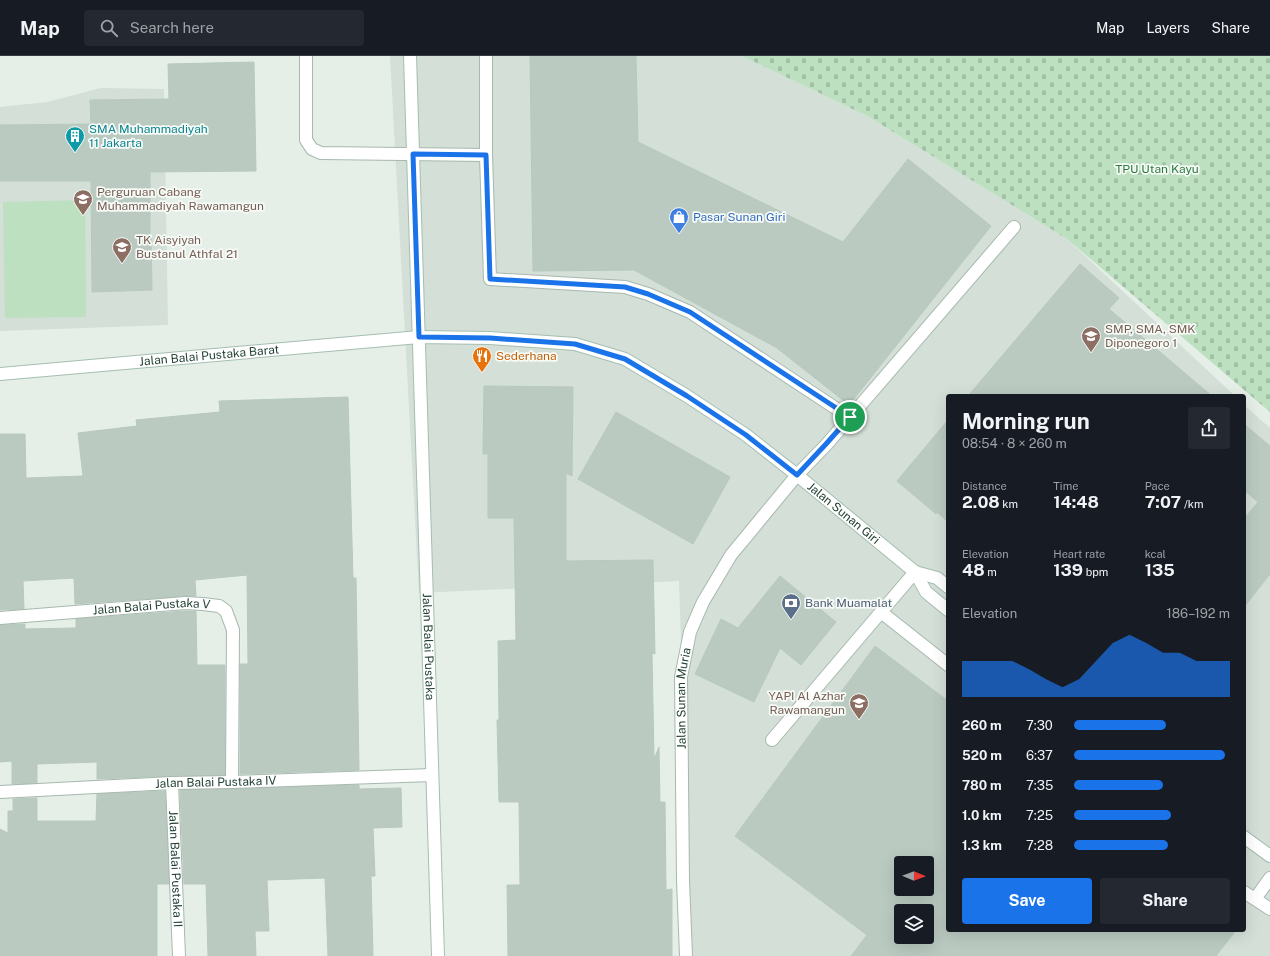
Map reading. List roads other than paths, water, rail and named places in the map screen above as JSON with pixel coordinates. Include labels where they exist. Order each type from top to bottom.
[{"type":"street","points":[[306,56],[306,140],[312,149],[321,153],[486,155]]},
{"type":"street","name":"Jalan Balai Pustaka","points":[[410,56],[438,956]]},
{"type":"street","points":[[486,56],[486,155],[490,279],[625,287],[648,294],[690,312],[850,417]]},
{"type":"street","name":"Jalan Sunan Muria","points":[[686,956],[683,880],[681,676],[690,632],[703,602],[731,555],[797,475],[850,417],[1014,227]]},
{"type":"street","name":"Jalan Balai Pustaka Barat","points":[[0,374],[419,337]]},
{"type":"street","name":"Jalan Sunan Giri","points":[[419,337],[490,338],[575,344],[625,359],[687,396],[746,435],[915,572],[926,592],[946,608]]},
{"type":"street","points":[[772,740],[915,572]]},
{"type":"street","name":"Jalan Sunan Giri","points":[[915,572],[937,578],[946,585]]},
{"type":"street","name":"Jalan Balai Pustaka V","points":[[0,618],[186,603],[219,606],[226,611],[233,630],[232,782]]},
{"type":"street","points":[[881,612],[946,663]]},
{"type":"street","name":"Jalan Balai Pustaka IV","points":[[0,792],[172,783],[432,775]]},
{"type":"street","name":"Jalan Balai Pustaka II","points":[[172,783],[179,956]]},
{"type":"street","points":[[1246,838],[1270,856]]},
{"type":"street","points":[[1255,899],[1270,878]]},
{"type":"street","points":[[1246,893],[1270,909]]},
{"type":"place","name":"SMA Muhammadiyah 11 Jakarta","points":[[75,153]]},
{"type":"place","name":"Perguruan Cabang Muhammadiyah Rawamangun","points":[[83,216]]},
{"type":"place","name":"Pasar Sunan Giri","points":[[679,234]]},
{"type":"place","name":"TK Aisyiyah Bustanul Athfal 21","points":[[122,264]]},
{"type":"place","name":"SMP, SMA, SMK Diponegoro 1","points":[[1091,353]]},
{"type":"place","name":"Sederhana","points":[[482,373]]},
{"type":"place","name":"Bank Muamalat","points":[[791,620]]},
{"type":"place","name":"YAPI Al Azhar Rawamangun","points":[[859,720]]},
{"type":"park label","name":"TPU Utan Kayu","points":[[1157,169]]}]
